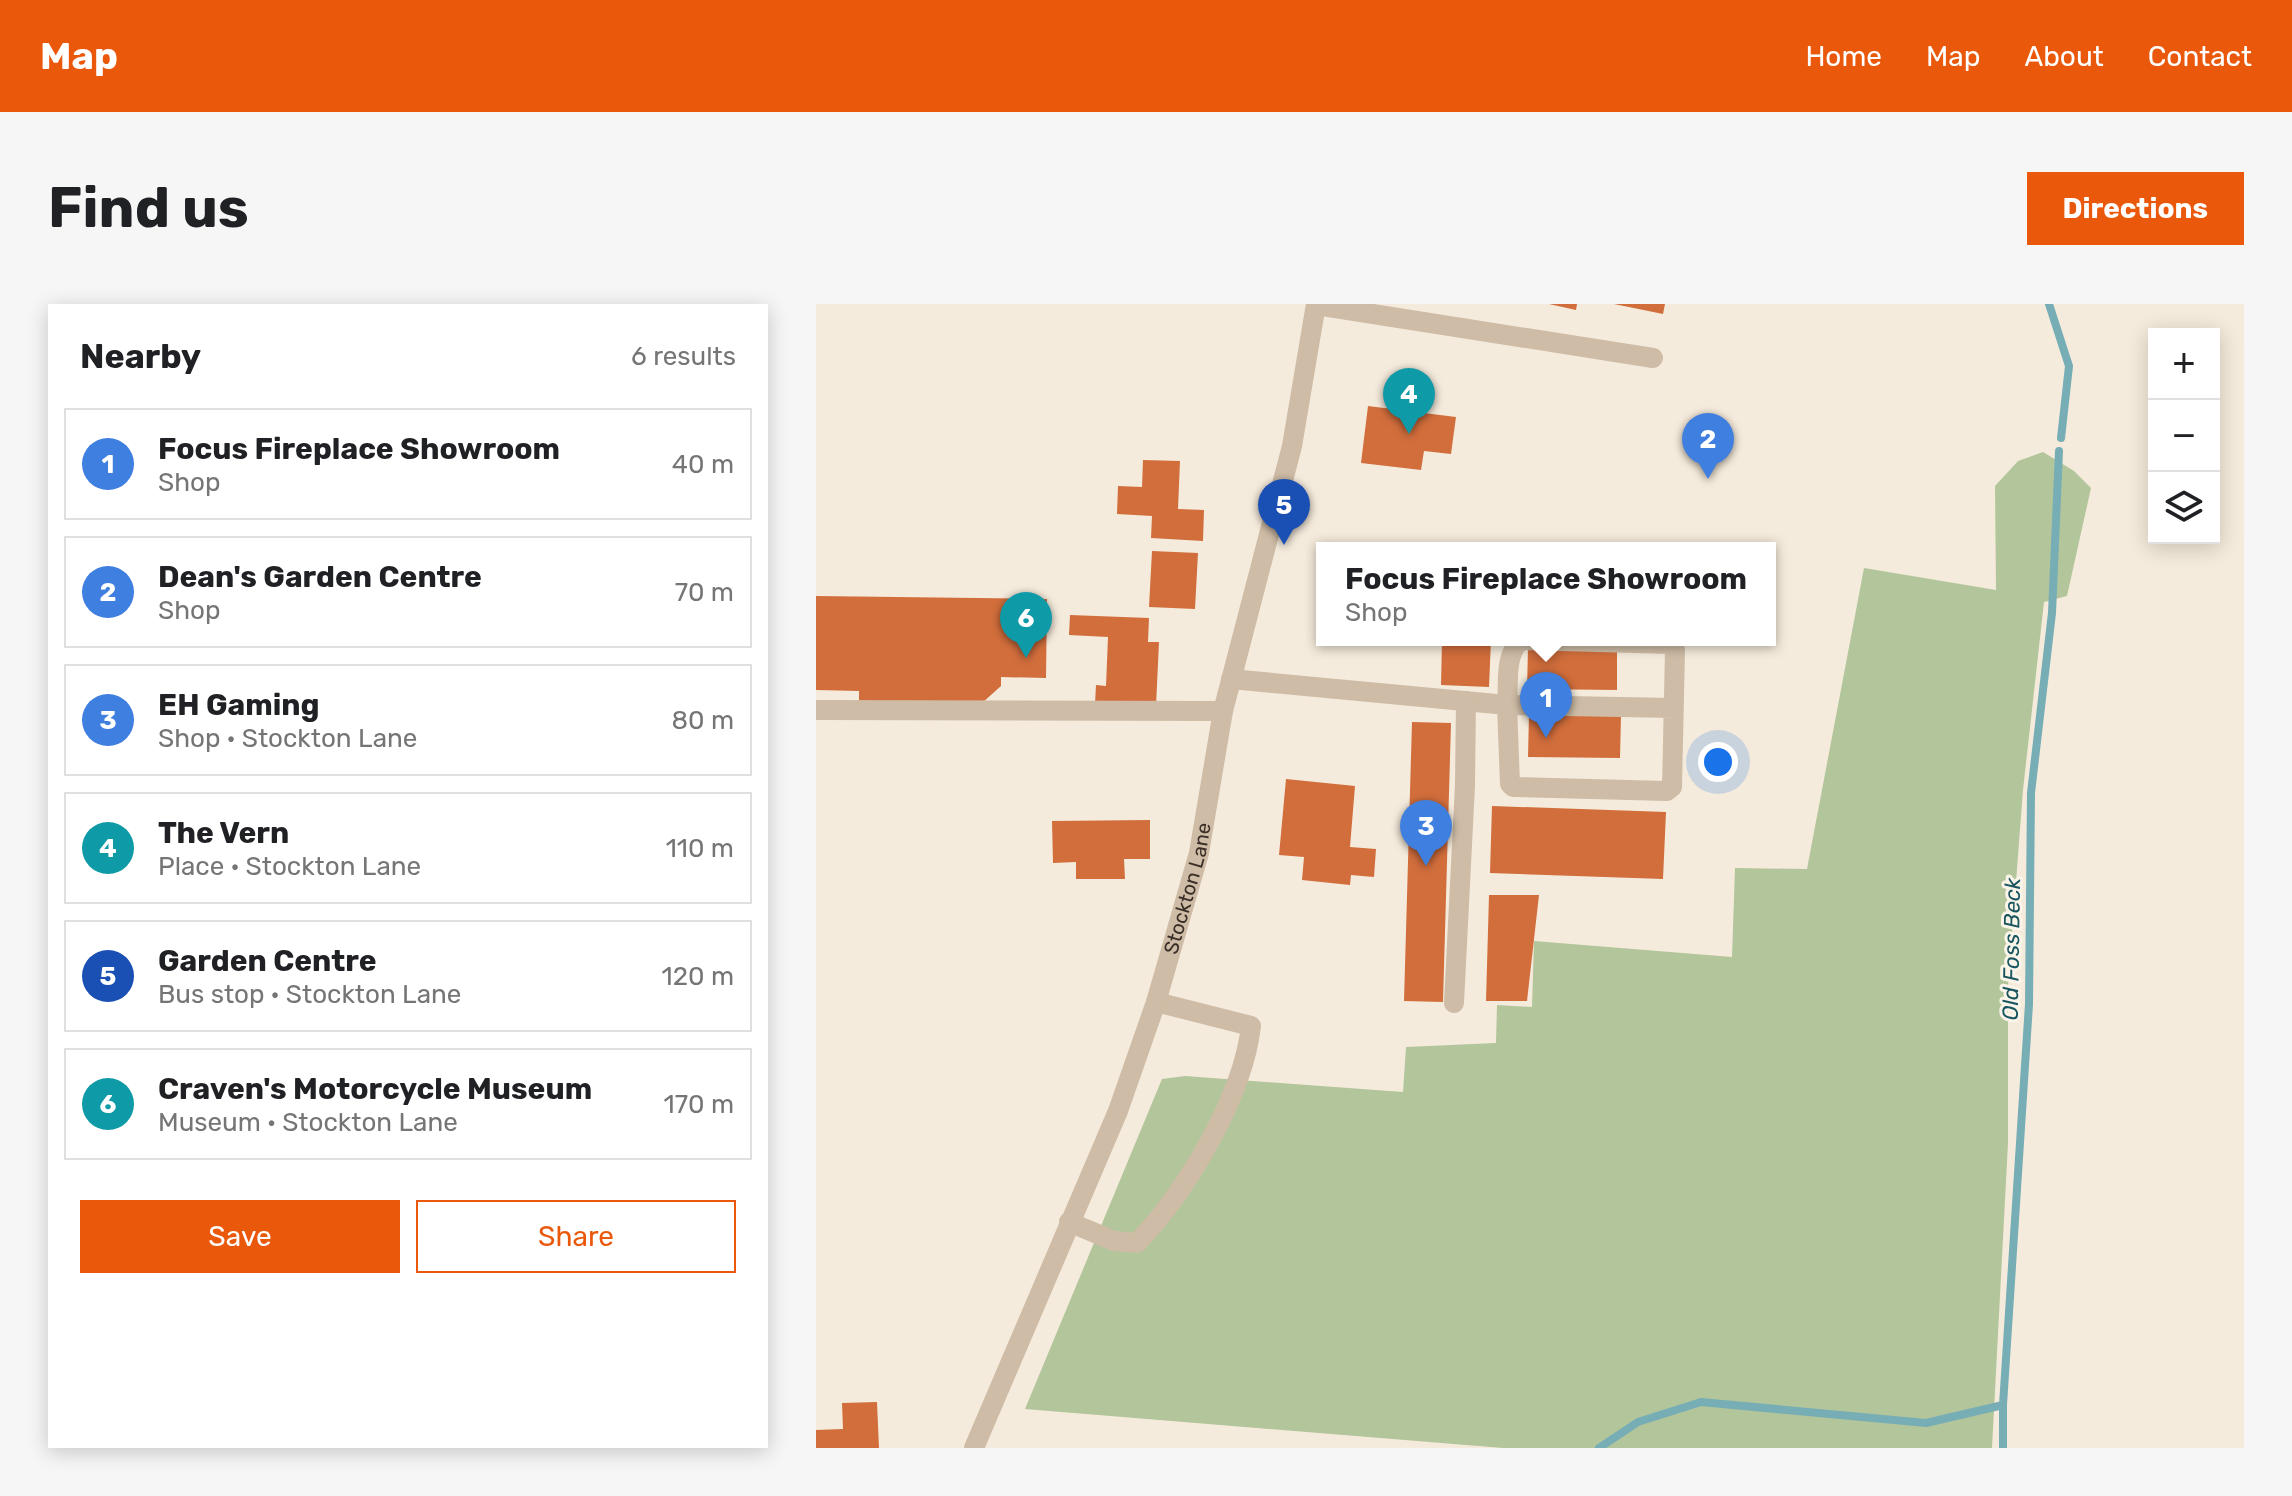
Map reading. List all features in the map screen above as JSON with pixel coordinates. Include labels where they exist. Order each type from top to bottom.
[{"type":"street","points":[[1316,305],[1653,358]]},
{"type":"street","name":"Stockton Lane","points":[[974,1448],[1118,1111],[1156,1002],[1199,853],[1223,711],[1292,446],[1316,305]]},
{"type":"street","points":[[1514,646],[1510,655],[1507,705],[1510,784],[1513,787],[1667,791],[1672,787],[1675,650],[1672,646]]},
{"type":"street","points":[[1231,679],[1507,705],[1674,708]]},
{"type":"street","points":[[1454,1003],[1466,701]]},
{"type":"street","points":[[816,710],[1223,711]]},
{"type":"street","points":[[1069,1222],[1114,1241],[1137,1243],[1192,1172],[1226,1107],[1249,1046],[1251,1026],[1156,1002]]},
{"type":"green space","points":[[2043,452],[2074,471],[2091,488],[2067,596],[2044,602],[2023,790],[2008,986],[2008,1143],[1992,1448],[1503,1448],[1025,1409],[1162,1079],[1185,1076],[1403,1092],[1406,1047],[1496,1043],[1497,1005],[1532,1007],[1534,941],[1732,957],[1735,868],[1807,869],[1864,568],[1996,590],[1995,486],[2018,461]]},
{"type":"building","points":[[1549,304],[1577,304],[1576,310]]},
{"type":"building","points":[[1614,304],[1665,304],[1663,314]]},
{"type":"building","points":[[1368,406],[1456,417],[1451,454],[1424,451],[1421,470],[1361,463]]},
{"type":"building","points":[[1143,460],[1180,461],[1178,509],[1204,510],[1203,541],[1151,538],[1152,516],[1117,514],[1118,486],[1142,487]]},
{"type":"building","points":[[1152,551],[1198,553],[1195,609],[1149,607]]},
{"type":"building","points":[[816,596],[1047,599],[1046,678],[1001,677],[1001,686],[982,703],[859,702],[859,691],[816,690]]},
{"type":"building","points":[[1070,615],[1149,618],[1148,642],[1159,642],[1156,706],[1095,704],[1096,685],[1106,686],[1108,637],[1069,635]]},
{"type":"building","points":[[1442,646],[1491,646],[1489,687],[1441,685]]},
{"type":"building","points":[[1528,648],[1617,649],[1617,690],[1527,689]]},
{"type":"building","points":[[1529,714],[1621,715],[1620,758],[1528,757]]},
{"type":"building","points":[[1412,722],[1451,723],[1443,1002],[1404,1001]]},
{"type":"building","points":[[1286,779],[1355,786],[1350,847],[1376,849],[1374,877],[1351,875],[1350,885],[1302,880],[1304,857],[1279,855]]},
{"type":"building","points":[[1492,806],[1666,812],[1663,879],[1490,873]]},
{"type":"building","points":[[1150,820],[1150,859],[1124,859],[1125,879],[1076,879],[1076,862],[1053,863],[1052,821]]},
{"type":"building","points":[[1489,895],[1539,895],[1527,1001],[1486,1001]]},
{"type":"building","points":[[877,1402],[879,1448],[816,1448],[816,1430],[843,1429],[842,1403]]},
{"type":"waterway","name":"Old Foss Beck","points":[[2049,304],[2069,366],[2061,438]]},
{"type":"waterway","name":"Old Foss Beck","points":[[2003,1448],[2003,1405],[2029,1004],[2031,793],[2052,613],[2059,451]]},
{"type":"waterway","points":[[1599,1448],[1638,1422],[1701,1402],[1926,1423],[2003,1405]]},
{"type":"place","name":"The Vern","points":[[1409,434]]},
{"type":"place","name":"Dean's Garden Centre","points":[[1708,479]]},
{"type":"place","name":"Garden Centre","points":[[1284,545]]},
{"type":"place","name":"Craven's Motorcycle Museum","points":[[1026,658]]},
{"type":"place","name":"Focus Fireplace Showroom","points":[[1546,738]]},
{"type":"place","name":"EH Gaming","points":[[1426,866]]}]
